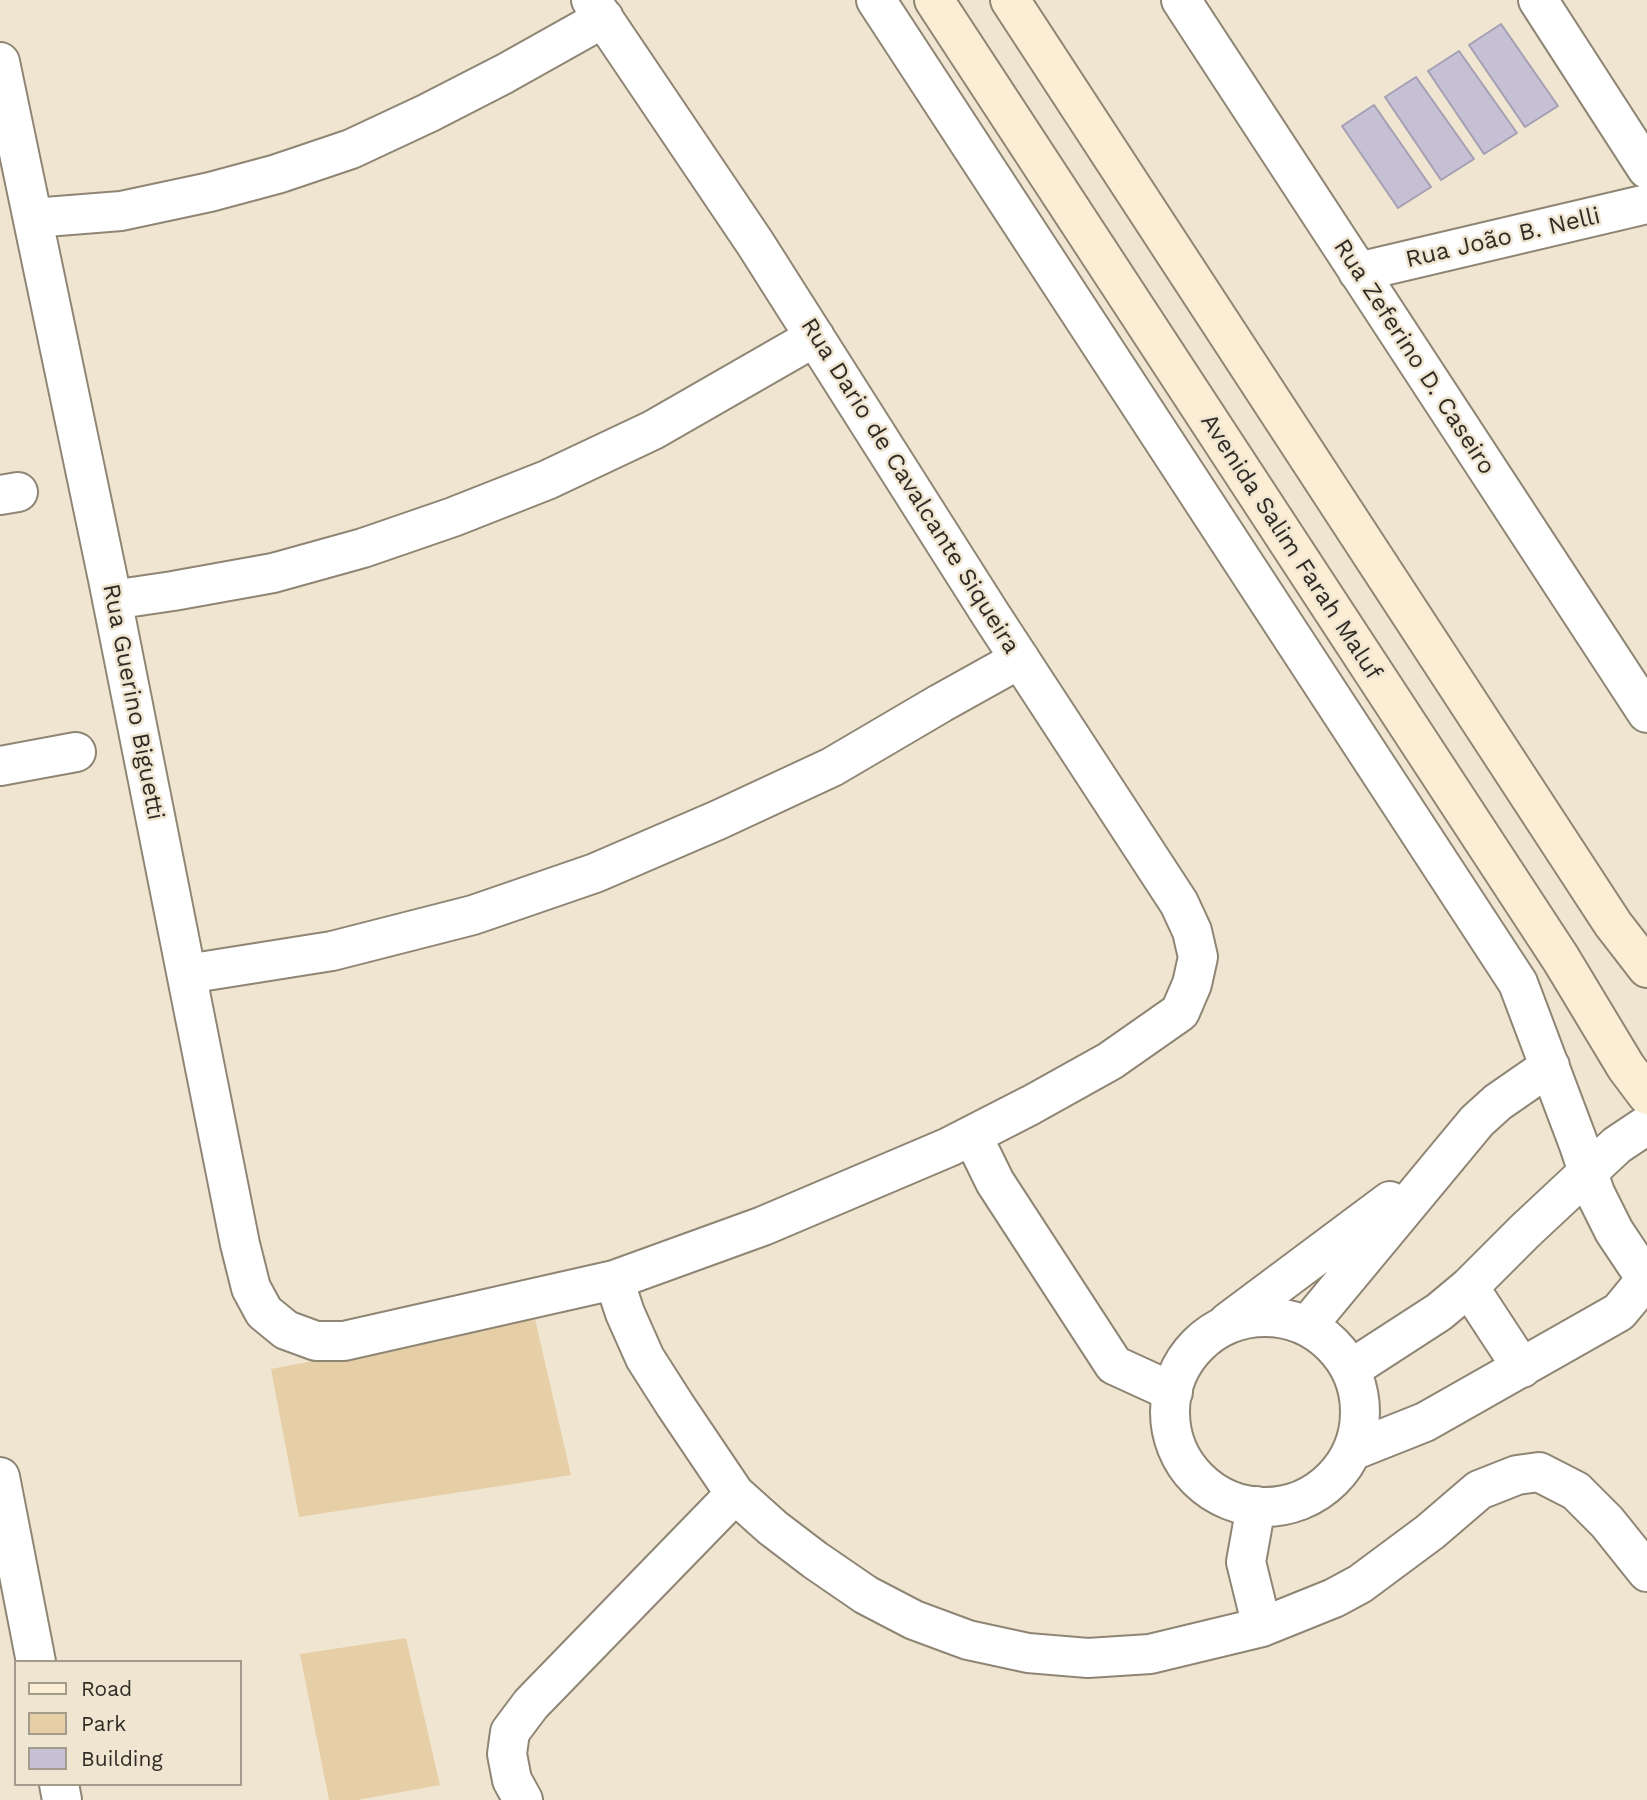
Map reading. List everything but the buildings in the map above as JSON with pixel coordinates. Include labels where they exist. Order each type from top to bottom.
[{"type":"main road","name":"Avenida Salim Farah Maluf","points":[[934,0],[1560,959],[1626,1067],[1647,1095]]},
{"type":"main road","points":[[1010,0],[1613,924],[1647,968]]},
{"type":"street","points":[[876,0],[1518,984],[1595,1193],[1614,1231],[1646,1278],[1619,1312],[1425,1422],[1352,1451]]},
{"type":"street","name":"Rua Zeferino D. Caseiro","points":[[1181,0],[1647,713]]},
{"type":"street","points":[[1538,0],[1647,169]]},
{"type":"street","points":[[33,218],[121,211],[277,174],[351,149],[504,74],[598,9]]},
{"type":"street","name":"Rua Dario de Cavalcante Siqueira","points":[[286,1330],[316,1341],[344,1341],[614,1280],[763,1226],[949,1147],[1110,1061],[1180,1012],[1192,984],[1198,957],[1192,931],[1179,903],[755,243],[598,9]]},
{"type":"street","name":"Rua Guerino Biguetti","points":[[0,62],[112,600],[240,1244],[251,1288],[264,1312],[286,1330]]},
{"type":"street","name":"Rua João B. Nelli","points":[[1358,272],[1647,204]]},
{"type":"street","points":[[112,600],[273,573],[363,548],[453,517],[547,480],[653,430],[815,337]]},
{"type":"street","points":[[187,974],[332,951],[472,915],[595,873],[832,767],[1020,659]]},
{"type":"street","points":[[0,766],[75,752]]},
{"type":"street","points":[[1307,1325],[1477,1121],[1498,1102],[1550,1066]]},
{"type":"street","points":[[1351,1369],[1439,1312],[1469,1287],[1617,1145],[1647,1125]]},
{"type":"street","points":[[972,1135],[995,1182],[1114,1365],[1172,1392]]},
{"type":"street","points":[[1217,1329],[1246,1318],[1278,1317],[1307,1325],[1332,1343],[1351,1369],[1360,1399],[1359,1431],[1352,1451],[1348,1461],[1326,1485],[1298,1502],[1267,1508],[1235,1503],[1206,1488],[1184,1465],[1172,1436],[1169,1405],[1177,1375],[1193,1349],[1217,1329],[1445,1160]]},
{"type":"street","points":[[614,1280],[645,1358],[735,1494],[773,1528],[866,1595],[914,1620],[968,1640],[1028,1653],[1088,1658],[1150,1654],[1262,1627],[1334,1598],[1360,1584],[1430,1532],[1479,1490],[1517,1475],[1539,1472],[1576,1491],[1607,1522],[1647,1572]]},
{"type":"street","points":[[1469,1287],[1522,1368]]},
{"type":"street","points":[[0,1477],[36,1660]]},
{"type":"street","points":[[523,1800],[512,1780],[507,1754],[510,1732],[531,1704],[735,1494]]},
{"type":"street","points":[[1256,1506],[1246,1562],[1262,1627]]},
{"type":"green space","points":[[535,1319],[571,1475],[299,1517],[271,1369]]},
{"type":"green space","points":[[406,1638],[440,1785],[357,1800],[329,1800],[300,1654]]}]
